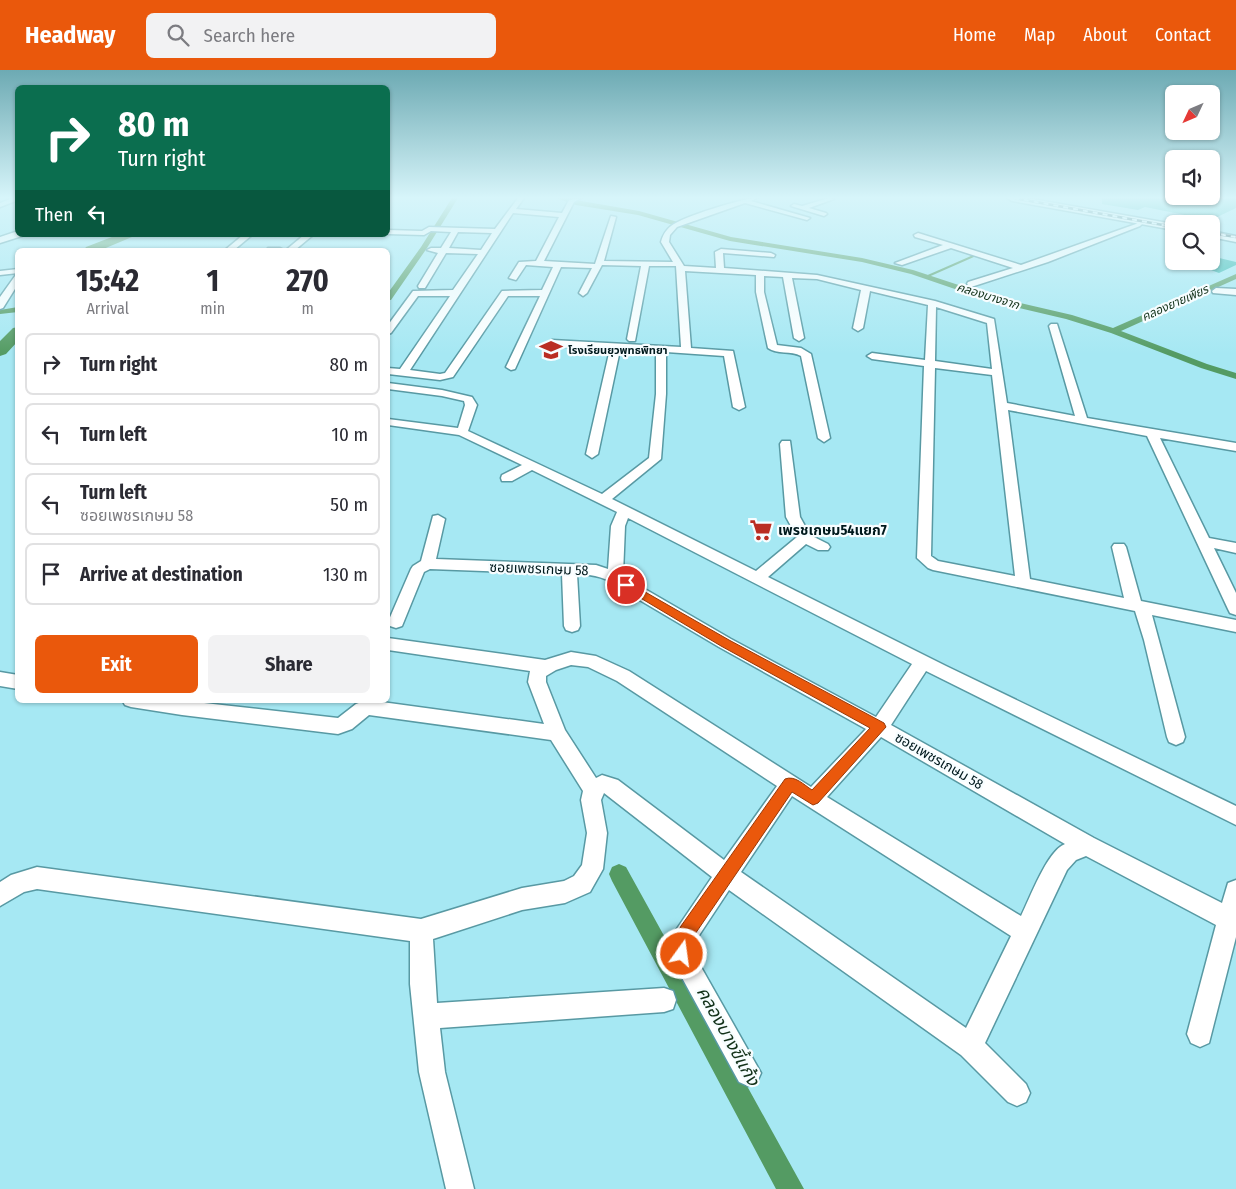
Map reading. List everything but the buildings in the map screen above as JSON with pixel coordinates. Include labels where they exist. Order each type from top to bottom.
[{"type":"street","points":[[434,250],[483,252]]},
{"type":"street","points":[[539,263],[546,250]]},
{"type":"street","points":[[583,293],[602,250]]},
{"type":"street","points":[[670,250],[680,266],[686,350]]},
{"type":"street","points":[[900,263],[937,250]]},
{"type":"street","points":[[967,250],[1019,267]]},
{"type":"street","points":[[971,284],[1071,250]]},
{"type":"street","points":[[422,286],[444,251]]},
{"type":"street","points":[[720,271],[721,251],[770,255]]},
{"type":"street","points":[[404,373],[483,252]]},
{"type":"street","points":[[513,278],[522,264],[539,263],[558,265],[645,264],[816,277],[932,303],[991,322],[1023,582]]},
{"type":"street","points":[[632,339],[645,264]]},
{"type":"street","points":[[511,367],[558,265]]},
{"type":"street","points":[[0,273],[15,271]]},
{"type":"street","points":[[760,274],[760,292],[773,348],[798,350],[806,354],[824,438]]},
{"type":"street","points":[[787,275],[799,338]]},
{"type":"street","points":[[0,306],[6,293],[15,282]]},
{"type":"street","points":[[858,328],[866,288]]},
{"type":"street","points":[[863,301],[876,304],[878,291]]},
{"type":"street","points":[[1216,291],[1236,292]]},
{"type":"street","points":[[391,321],[416,293],[457,293]]},
{"type":"street","points":[[390,371],[440,377],[449,375],[505,293],[546,293]]},
{"type":"street","points":[[897,308],[898,295]]},
{"type":"street","points":[[932,303],[924,558],[933,565],[1236,626]]},
{"type":"street","points":[[1054,326],[1082,421]]},
{"type":"street","points":[[552,343],[729,353],[738,407]]},
{"type":"street","points":[[592,454],[615,348]]},
{"type":"street","points":[[603,500],[656,459],[661,394],[661,349]]},
{"type":"street","points":[[872,356],[998,373]]},
{"type":"street","points":[[390,386],[442,393],[468,399],[471,405],[462,432]]},
{"type":"street","points":[[1002,406],[1236,447]]},
{"type":"street","points":[[390,422],[462,432],[603,500],[923,662],[1236,816]]},
{"type":"street","points":[[1152,433],[1206,542],[1236,609]]},
{"type":"street","points":[[786,444],[793,517],[804,538],[823,547]]},
{"type":"street","points":[[507,478],[532,465]]},
{"type":"street","points":[[615,576],[618,526],[624,511]]},
{"type":"street","points":[[396,622],[418,569],[428,564],[438,519]]},
{"type":"street","points":[[757,578],[804,538]]},
{"type":"street","points":[[1206,542],[1236,548]]},
{"type":"street","points":[[1119,547],[1137,606],[1152,640],[1176,737]]},
{"type":"street","name":"ซอยเพชรเกษม 58","points":[[428,564],[596,570],[615,576],[626,585],[725,643],[879,727],[1087,845],[1232,921]]},
{"type":"street","points":[[569,570],[572,626]]},
{"type":"street","points":[[390,644],[546,667]]},
{"type":"street","points":[[594,790],[556,733],[537,682],[538,673],[565,658],[593,660],[623,676],[813,799],[1026,932]]},
{"type":"street","points":[[813,799],[879,727],[923,662]]},
{"type":"street","points":[[0,679],[15,682]]},
{"type":"street","points":[[172,703],[338,726],[347,722],[367,704],[556,733]]},
{"type":"street","points":[[748,1073],[682,954],[680,944],[725,874],[790,783]]},
{"type":"street","points":[[0,895],[19,882],[37,878],[421,931],[522,899],[565,892],[582,884],[592,869],[597,833],[591,800],[594,790],[602,784],[611,786],[725,874],[970,1046],[1017,1093]]},
{"type":"street","points":[[970,1046],[1059,863],[1068,853],[1087,845]]},
{"type":"street","points":[[1200,1034],[1232,921],[1236,891]]},
{"type":"street","points":[[421,931],[422,984],[432,1072],[460,1189]]},
{"type":"street","points":[[426,1016],[664,1000]]},
{"type":"waterway","points":[[390,295],[422,250]]},
{"type":"waterway","name":"คลองบางจาก","points":[[801,250],[862,260],[913,272],[993,299],[1069,317],[1114,331]]},
{"type":"waterway","points":[[928,276],[978,254]]},
{"type":"waterway","name":"คลองยายเพียร","points":[[1114,331],[1236,276]]},
{"type":"waterway","points":[[0,312],[15,310]]},
{"type":"waterway","name":"คลองบางจาก","points":[[1114,331],[1204,366],[1236,376]]},
{"type":"waterway","points":[[0,351],[15,334]]},
{"type":"waterway","name":"คลองบางขี้แก้ง","points":[[619,874],[791,1189]]},
{"type":"place","name":"โรงเรียนยุวพุทธพิทยา","points":[[551,350]]},
{"type":"place","name":"เพรชเกษม54แยก7","points":[[761,530]]},
{"type":"route","points":[[626,585],[725,643],[879,727],[813,799],[790,783],[725,874],[687,932],[680,944],[682,954]]}]
